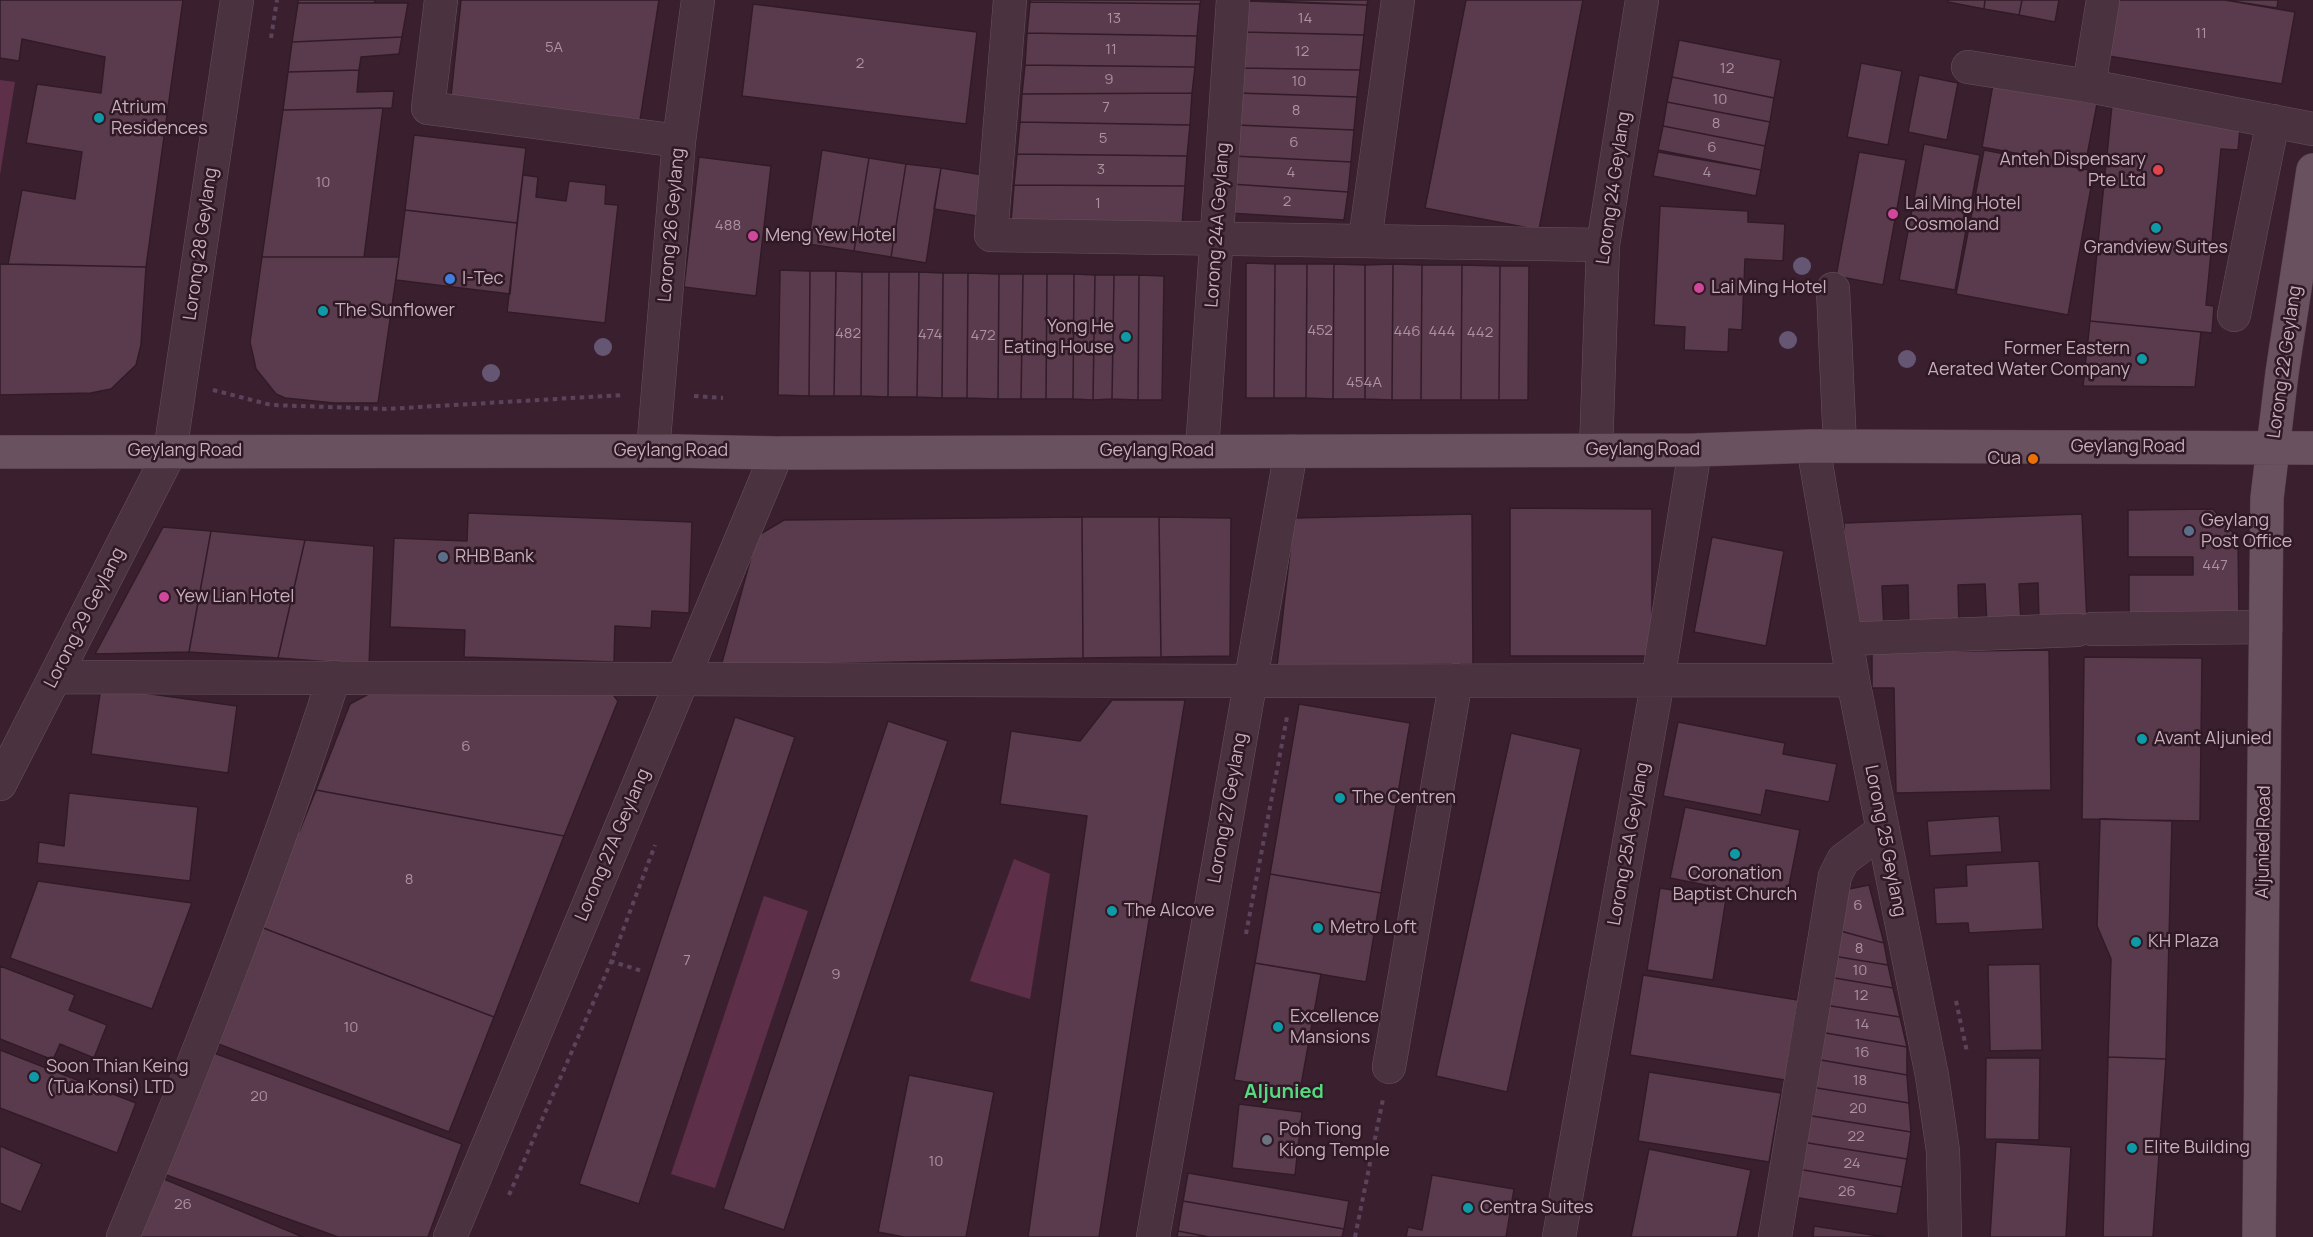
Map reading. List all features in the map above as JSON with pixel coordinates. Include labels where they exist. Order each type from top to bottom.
[{"type":"main road","name":"Lorong 22 Geylang","points":[[2273,447],[2313,170]]},
{"type":"main road","name":"Geylang Road","points":[[0,452],[653,451],[777,453],[1695,450],[1826,446],[2313,448]]},
{"type":"main road","name":"Aljunied Road","points":[[2259,1237],[2267,498],[2273,447]]},
{"type":"street","name":"Lorong 28 Geylang","points":[[170,452],[237,0]]},
{"type":"street","points":[[441,0],[428,108],[679,141]]},
{"type":"street","name":"Lorong 26 Geylang","points":[[653,451],[679,141],[698,0]]},
{"type":"street","points":[[1010,0],[991,235],[1603,245]]},
{"type":"street","name":"Lorong 24A Geylang","points":[[1202,450],[1233,0]]},
{"type":"street","points":[[1365,240],[1398,0]]},
{"type":"street","name":"Lorong 24 Geylang","points":[[1596,450],[1603,245],[1642,0]]},
{"type":"street","points":[[2089,86],[2103,0]]},
{"type":"street","points":[[1968,67],[2089,86],[2313,129]]},
{"type":"street","points":[[2234,315],[2273,121]]},
{"type":"street","name":"Lorong 25 Geylang","points":[[1833,289],[1826,446],[1846,639],[1924,1034],[1942,1140],[1945,1237]]},
{"type":"street","name":"Lorong 25A Geylang","points":[[1559,1237],[1658,680],[1695,450]]},
{"type":"street","name":"Lorong 27 Geylang","points":[[1153,1237],[1291,451]]},
{"type":"street","name":"Lorong 29 Geylang","points":[[0,784],[170,452]]},
{"type":"street","name":"Lorong 27A Geylang","points":[[450,1237],[777,453]]},
{"type":"street","points":[[1846,639],[2085,629],[2266,627]]},
{"type":"street","points":[[55,677],[1251,681],[1853,680]]},
{"type":"street","points":[[123,1237],[181,1098],[307,762],[334,678]]},
{"type":"street","points":[[1389,1067],[1456,680]]},
{"type":"street","points":[[1775,1237],[1835,876],[1843,860],[1882,830]]},
{"type":"path","points":[[180,388],[210,389],[271,405],[386,409],[658,394],[723,398]]},
{"type":"path","points":[[507,1199],[611,962],[656,842]]},
{"type":"path","points":[[1355,1237],[1389,1067]]},
{"type":"shaded area","points":[[0,80],[15,82],[0,175]]},
{"type":"shaded area","points":[[1014,859],[1050,874],[1030,999],[970,981]]},
{"type":"shaded area","points":[[764,896],[808,911],[715,1188],[671,1174]]},
{"type":"building","name":"Atrium Residences","points":[[0,0],[183,0],[146,267],[8,264],[22,190],[75,199],[82,152],[26,143],[37,84],[101,93],[105,57],[22,39],[19,61],[0,58]]},
{"type":"building","points":[[298,0],[375,0],[374,3],[298,3]]},
{"type":"building","points":[[461,0],[659,0],[640,120],[451,96]]},
{"type":"building","points":[[1030,0],[1201,0],[1200,4],[1030,2]]},
{"type":"building","points":[[1247,0],[1368,0],[1367,5]]},
{"type":"building","points":[[1466,0],[1583,0],[1539,230],[1425,208]]},
{"type":"building","points":[[1948,0],[1985,0],[1984,9],[1948,2]]},
{"type":"building","points":[[1985,0],[2022,0],[2019,15],[1984,9]]},
{"type":"building","points":[[2022,0],[2059,0],[2055,22],[2019,15]]},
{"type":"building","points":[[2117,0],[2225,0],[2295,12],[2282,84],[2108,56]]},
{"type":"building","points":[[2225,0],[2278,0],[2277,8]]},
{"type":"building","points":[[1247,1],[1367,5],[1364,35],[1244,32]]},
{"type":"building","points":[[1030,2],[1200,4],[1197,36],[1027,33]]},
{"type":"building","points":[[298,3],[408,3],[402,37],[292,42]]},
{"type":"building","points":[[753,4],[977,32],[966,124],[742,96]]},
{"type":"building","points":[[1244,32],[1364,35],[1360,70],[1241,68]]},
{"type":"building","points":[[1027,33],[1197,36],[1195,67],[1025,65]]},
{"type":"building","points":[[402,37],[399,54],[361,57],[359,70],[288,72],[292,42]]},
{"type":"building","points":[[1679,40],[1781,60],[1774,98],[1672,77]]},
{"type":"building","points":[[1861,63],[1902,71],[1888,145],[1847,137]]},
{"type":"building","points":[[1025,65],[1195,67],[1192,93],[1022,94]]},
{"type":"building","points":[[1241,68],[1360,70],[1357,97],[1238,93]]},
{"type":"building","points":[[359,70],[357,92],[394,91],[392,108],[283,110],[288,72]]},
{"type":"building","points":[[1919,75],[1958,83],[1947,140],[1908,132]]},
{"type":"building","points":[[1672,77],[1774,98],[1770,122],[1667,102]]},
{"type":"building","points":[[1993,84],[2097,104],[2085,166],[1982,147]]},
{"type":"building","points":[[1192,93],[1190,125],[1020,122],[1022,94]]},
{"type":"building","points":[[1238,93],[1357,97],[1354,130],[1236,125]]},
{"type":"building","points":[[1667,102],[1770,122],[1765,146],[1663,126]]},
{"type":"building","name":"Grandview Suites","points":[[2112,105],[2241,118],[2238,150],[2221,149],[2206,305],[2214,306],[2212,333],[2090,321]]},
{"type":"building","points":[[383,108],[364,257],[262,257],[283,110]]},
{"type":"building","points":[[1020,122],[1190,125],[1187,156],[1017,154]]},
{"type":"building","points":[[1236,125],[1354,130],[1351,162],[1233,156]]},
{"type":"building","points":[[1663,126],[1765,146],[1761,170],[1658,150]]},
{"type":"building","points":[[414,135],[526,148],[517,223],[405,210]]},
{"type":"building","points":[[1924,144],[1980,155],[1955,290],[1899,280]]},
{"type":"building","points":[[822,150],[869,158],[854,251],[808,244]]},
{"type":"building","points":[[1984,150],[2094,171],[2068,315],[1956,294]]},
{"type":"building","points":[[1658,152],[1761,170],[1756,196],[1653,176]]},
{"type":"building","points":[[1859,152],[1906,160],[1883,285],[1836,276]]},
{"type":"building","points":[[1017,154],[1187,156],[1185,186],[1014,185]]},
{"type":"building","points":[[1233,156],[1351,162],[1348,192],[1231,184]]},
{"type":"building","points":[[699,157],[771,166],[756,296],[684,287]]},
{"type":"building","points":[[869,158],[906,164],[891,257],[854,251]]},
{"type":"building","points":[[906,164],[941,168],[926,263],[891,257]]},
{"type":"building","points":[[941,168],[983,175],[977,216],[934,209]]},
{"type":"building","points":[[523,175],[538,177],[536,197],[566,201],[569,181],[606,185],[605,204],[618,205],[605,323],[507,312]]},
{"type":"building","points":[[1231,184],[1348,192],[1344,220],[1228,213]]},
{"type":"building","points":[[1014,185],[1185,186],[1182,226],[1011,222]]},
{"type":"building","name":"Lai Ming Hotel","points":[[1660,206],[1748,211],[1748,222],[1785,224],[1783,261],[1745,259],[1742,330],[1729,329],[1728,352],[1684,350],[1685,327],[1654,325]]},
{"type":"building","points":[[405,210],[517,223],[510,294],[396,280]]},
{"type":"building","name":"The Sunflower","points":[[262,257],[399,257],[378,403],[334,403],[285,398],[276,394],[256,369],[250,342]]},
{"type":"building","points":[[1246,263],[1275,264],[1274,398],[1246,398]]},
{"type":"building","points":[[0,264],[146,267],[141,345],[136,365],[111,389],[91,393],[0,395]]},
{"type":"building","points":[[1275,264],[1307,264],[1306,398],[1274,398]]},
{"type":"building","points":[[1307,264],[1334,264],[1333,399],[1306,398]]},
{"type":"building","points":[[1334,264],[1365,265],[1365,399],[1333,399]]},
{"type":"building","points":[[1393,264],[1422,265],[1421,400],[1392,400]]},
{"type":"building","points":[[1393,264],[1392,400],[1365,399],[1365,265]]},
{"type":"building","points":[[1422,265],[1462,265],[1461,400],[1421,400]]},
{"type":"building","points":[[1462,265],[1500,266],[1499,400],[1461,400]]},
{"type":"building","points":[[1500,266],[1529,266],[1528,400],[1499,400]]},
{"type":"building","points":[[780,270],[810,271],[809,396],[778,395]]},
{"type":"building","points":[[810,271],[836,271],[834,396],[809,396]]},
{"type":"building","points":[[836,271],[862,272],[861,396],[834,396]]},
{"type":"building","points":[[862,272],[889,272],[888,397],[861,396]]},
{"type":"building","points":[[889,272],[919,272],[917,397],[888,397]]},
{"type":"building","points":[[919,272],[943,273],[942,398],[917,397]]},
{"type":"building","points":[[943,273],[968,273],[967,398],[942,398]]},
{"type":"building","points":[[968,273],[999,274],[998,399],[967,398]]},
{"type":"building","points":[[999,274],[1023,274],[1021,399],[998,399]]},
{"type":"building","points":[[1023,274],[1047,274],[1046,399],[1021,399]]},
{"type":"building","points":[[1047,274],[1074,274],[1073,399],[1046,399]]},
{"type":"building","points":[[1074,274],[1095,275],[1093,400],[1073,399]]},
{"type":"building","points":[[1095,275],[1114,275],[1112,399],[1093,400]]},
{"type":"building","name":"Yong He Eating House","points":[[1114,275],[1139,275],[1138,400],[1112,399]]},
{"type":"building","points":[[1139,275],[1164,276],[1162,400],[1138,400]]},
{"type":"building","name":"Former Eastern Aerated Water Company","points":[[2090,321],[2201,332],[2195,387],[2083,386]]},
{"type":"building","points":[[1510,508],[1652,509],[1652,656],[1510,656]]},
{"type":"building","points":[[2213,509],[2238,539],[2239,618],[2129,618],[2129,575],[2193,575],[2193,557],[2128,557],[2128,510]]},
{"type":"building","points":[[468,513],[692,522],[689,613],[652,611],[651,628],[615,626],[614,662],[464,657],[465,630],[390,627],[394,538],[467,541]]},
{"type":"building","points":[[1472,514],[1473,664],[1277,666],[1294,518]]},
{"type":"building","points":[[2082,514],[2087,621],[2039,622],[2038,583],[2019,584],[2021,623],[1987,625],[1985,584],[1958,585],[1959,626],[1909,627],[1908,585],[1882,586],[1884,628],[1848,629],[1844,523]]},
{"type":"building","points":[[1082,517],[1083,658],[721,666],[757,536],[784,520]]},
{"type":"building","points":[[1082,517],[1159,517],[1161,657],[1083,658]]},
{"type":"building","points":[[1159,517],[1231,518],[1230,656],[1161,657]]},
{"type":"building","points":[[163,527],[211,531],[189,652],[95,654]]},
{"type":"building","points":[[211,531],[305,540],[278,658],[189,652]]},
{"type":"building","points":[[1712,537],[1784,551],[1766,646],[1694,632]]},
{"type":"building","points":[[305,540],[374,546],[369,665],[278,658]]},
{"type":"building","points":[[2049,650],[2051,790],[1896,793],[1894,688],[1872,688],[1872,652]]},
{"type":"building","name":"Avant Aljunied","points":[[2084,657],[2202,658],[2200,821],[2082,819]]},
{"type":"building","points":[[101,687],[237,706],[228,773],[91,754]]},
{"type":"building","points":[[374,691],[611,692],[618,701],[564,836],[316,790],[350,704]]},
{"type":"building","name":"The Alcove","points":[[1112,700],[1185,700],[1099,1237],[1028,1237],[1087,816],[1000,804],[1011,731],[1080,741]]},
{"type":"building","name":"The Centren","points":[[1299,704],[1410,723],[1381,893],[1270,874]]},
{"type":"building","points":[[735,717],[795,737],[639,1204],[579,1184]]},
{"type":"building","points":[[888,721],[948,741],[784,1230],[723,1209]]},
{"type":"building","points":[[1678,722],[1785,743],[1783,754],[1837,764],[1829,802],[1766,790],[1761,815],[1663,796]]},
{"type":"building","points":[[1511,733],[1581,749],[1507,1092],[1436,1076]]},
{"type":"building","points":[[316,790],[564,836],[494,1017],[253,924],[290,829],[299,832]]},
{"type":"building","points":[[69,793],[198,807],[190,881],[37,863],[39,842],[64,846]]},
{"type":"building","name":"Coronation Baptist Church","points":[[1685,807],[1800,830],[1786,901],[1670,878]]},
{"type":"building","points":[[1999,816],[2002,852],[1930,856],[1927,821]]},
{"type":"building","name":"KH Plaza","points":[[2100,819],[2172,821],[2166,1059],[2108,1057],[2111,959],[2097,926]]},
{"type":"building","points":[[2039,861],[2043,929],[1969,933],[1968,923],[1936,924],[1934,888],[1967,886],[1966,865]]},
{"type":"building","name":"Metro Loft","points":[[1270,874],[1381,893],[1366,982],[1255,963]]},
{"type":"building","points":[[38,881],[192,903],[152,1009],[10,958]]},
{"type":"building","points":[[1869,885],[1884,943],[1837,930],[1844,890]]},
{"type":"building","name":"Coronation Baptist Church","points":[[1660,888],[1726,899],[1713,980],[1647,970]]},
{"type":"building","points":[[253,924],[494,1017],[449,1132],[208,1040]]},
{"type":"building","points":[[1837,930],[1884,943],[1888,965],[1833,956]]},
{"type":"building","points":[[1833,956],[1888,965],[1893,988],[1829,977]]},
{"type":"building","name":"Excellence Mansions","points":[[1255,963],[1321,974],[1300,1091],[1234,1080]]},
{"type":"building","points":[[2040,964],[2042,1050],[1990,1051],[1988,965]]},
{"type":"building","points":[[0,966],[75,995],[69,1010],[107,1025],[94,1058],[60,1044],[53,1060],[0,1039]]},
{"type":"building","points":[[1643,975],[1798,1000],[1785,1080],[1630,1055]]},
{"type":"building","points":[[1829,977],[1893,988],[1900,1017],[1825,1005]]},
{"type":"building","points":[[1825,1005],[1900,1017],[1907,1047],[1820,1032]]},
{"type":"building","points":[[1820,1032],[1907,1047],[1907,1075],[1815,1059]]},
{"type":"building","points":[[203,1049],[462,1144],[428,1237],[338,1237],[158,1172]]},
{"type":"building","name":"Soon Thian Keing (Tua Konsi) LTD","points":[[0,1050],[136,1103],[117,1153],[0,1108]]},
{"type":"building","name":"Elite Building","points":[[2108,1057],[2166,1059],[2153,1237],[2103,1237]]},
{"type":"building","points":[[1986,1058],[2040,1058],[2039,1140],[1985,1139]]},
{"type":"building","points":[[1815,1059],[1907,1075],[1909,1103],[1811,1087]]},
{"type":"building","points":[[1649,1072],[1781,1093],[1769,1162],[1638,1141]]},
{"type":"building","points":[[909,1075],[994,1092],[966,1237],[904,1237],[878,1232]]},
{"type":"building","points":[[1811,1087],[1909,1103],[1911,1132],[1806,1115]]},
{"type":"building","name":"Poh Tiong Kiong Temple","points":[[1239,1104],[1302,1112],[1295,1175],[1232,1168]]},
{"type":"building","points":[[1806,1115],[1911,1132],[1907,1159],[1802,1142]]},
{"type":"building","points":[[1802,1142],[1907,1159],[1902,1187],[1798,1169]]},
{"type":"building","points":[[1996,1142],[2071,1147],[2066,1237],[1990,1237]]},
{"type":"building","points":[[0,1146],[42,1164],[21,1212],[0,1203]]},
{"type":"building","points":[[1649,1149],[1751,1170],[1737,1237],[1631,1237]]},
{"type":"building","points":[[1798,1169],[1902,1187],[1897,1214],[1793,1197]]},
{"type":"building","points":[[1188,1173],[1349,1201],[1344,1229],[1183,1201]]},
{"type":"building","points":[[152,1174],[303,1237],[125,1237]]},
{"type":"building","name":"Centra Suites","points":[[1432,1175],[1514,1189],[1506,1237],[1406,1237],[1408,1227],[1422,1230]]},
{"type":"building","points":[[1183,1201],[1344,1229],[1342,1237],[1209,1237],[1178,1231]]},
{"type":"building","points":[[1814,1226],[1885,1237],[1813,1237]]},
{"type":"building","points":[[1178,1231],[1209,1237],[1177,1237]]},
{"type":"place","name":"Atrium Residences","points":[[99,118]]},
{"type":"place","name":"Anteh Dispensary Pte Ltd","points":[[2158,170]]},
{"type":"place","name":"Lai Ming Hotel Cosmoland","points":[[1893,214]]},
{"type":"place","name":"Grandview Suites","points":[[2156,228]]},
{"type":"place","name":"Meng Yew Hotel","points":[[753,236]]},
{"type":"place","name":"I-Tec","points":[[450,279]]},
{"type":"place","name":"Lai Ming Hotel","points":[[1699,288]]},
{"type":"place","name":"The Sunflower","points":[[323,311]]},
{"type":"place","name":"Yong He Eating House","points":[[1126,337]]},
{"type":"place","name":"Former Eastern Aerated Water Company","points":[[2142,359]]},
{"type":"place","name":"Cua","points":[[2033,459]]},
{"type":"place","name":"Geylang Post Office","points":[[2189,531]]},
{"type":"place","name":"RHB Bank","points":[[443,557]]},
{"type":"place","name":"Yew Lian Hotel","points":[[164,597]]},
{"type":"place","name":"Avant Aljunied","points":[[2142,739]]},
{"type":"place","name":"The Centren","points":[[1340,798]]},
{"type":"place","name":"Coronation Baptist Church","points":[[1735,854]]},
{"type":"place","name":"The Alcove","points":[[1112,911]]},
{"type":"place","name":"Metro Loft","points":[[1318,928]]},
{"type":"place","name":"KH Plaza","points":[[2136,942]]},
{"type":"place","name":"Excellence Mansions","points":[[1278,1027]]},
{"type":"place","name":"Soon Thian Keing (Tua Konsi) LTD","points":[[34,1077]]},
{"type":"place","name":"Poh Tiong Kiong Temple","points":[[1267,1140]]},
{"type":"place","name":"Elite Building","points":[[2132,1148]]},
{"type":"place","name":"Centra Suites","points":[[1468,1208]]},
{"type":"district","name":"Aljunied","points":[[1284,1092]]}]
